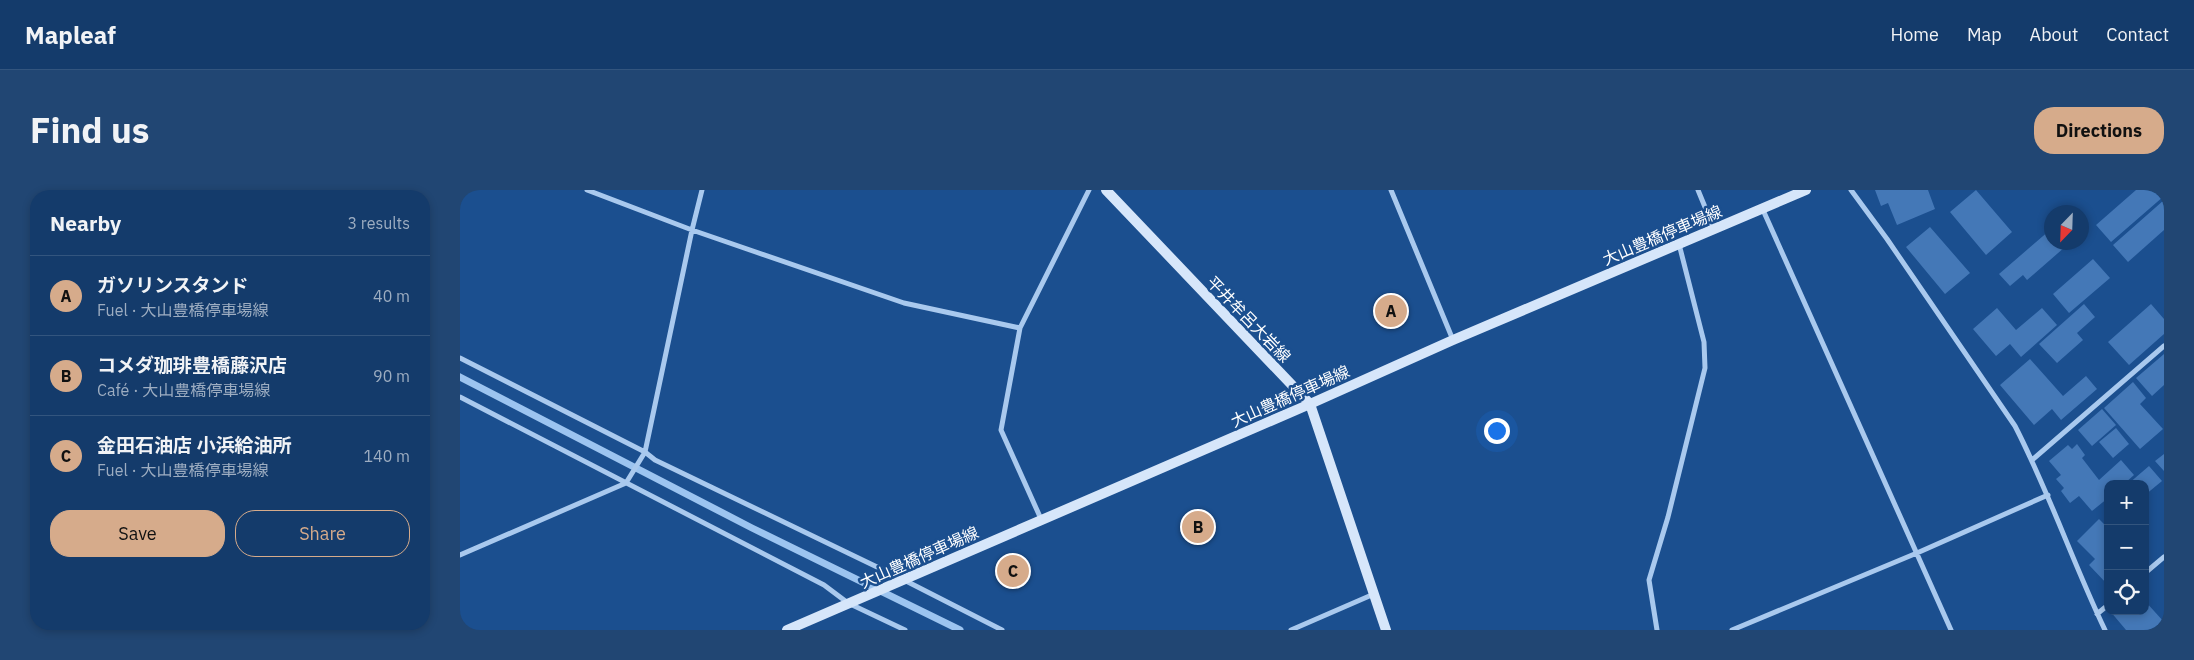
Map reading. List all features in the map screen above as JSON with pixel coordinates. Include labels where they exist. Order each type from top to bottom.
[{"type":"main road","name":"平井牟呂大岩線","points":[[1106,190],[1310,404],[1386,630]]},
{"type":"main road","name":"大山豊橋停車場線","points":[[787,630],[1310,404],[1453,340],[1763,210],[1806,190]]},
{"type":"street","points":[[587,190],[692,230],[904,303],[1020,328]]},
{"type":"street","points":[[460,555],[626,483],[645,452],[702,190]]},
{"type":"street","points":[[1041,519],[1001,430],[1020,328],[1089,190]]},
{"type":"street","points":[[1391,190],[1453,340]]},
{"type":"street","points":[[1698,190],[1714,229]]},
{"type":"street","points":[[1850,190],[1887,239],[2015,426],[2048,495],[2105,630]]},
{"type":"street","points":[[1763,210],[1951,630]]},
{"type":"street","points":[[1657,630],[1648,580],[1668,517],[1705,368],[1704,342],[1679,244]]},
{"type":"street","points":[[2032,460],[2164,346]]},
{"type":"street","points":[[460,358],[645,452],[655,460],[1002,630]]},
{"type":"street","points":[[460,397],[824,585],[848,603],[905,630]]},
{"type":"street","points":[[1732,630],[1917,553],[2048,495]]},
{"type":"street","points":[[2149,570],[2164,557]]},
{"type":"street","points":[[1291,630],[1374,594]]},
{"type":"street","points":[[2097,614],[2104,608]]},
{"type":"building","points":[[1875,190],[1928,190],[1935,209],[1897,225],[1888,203],[1881,206]]},
{"type":"building","points":[[1976,190],[2012,232],[1986,255],[1950,212]]},
{"type":"building","points":[[2136,190],[2164,190],[2164,196],[2111,242],[2096,225]]},
{"type":"building","points":[[2164,200],[2164,230],[2128,262],[2113,245]]},
{"type":"building","points":[[1930,227],[1970,273],[1945,294],[1906,247]]},
{"type":"building","points":[[2044,235],[2044,250],[2062,250],[2027,280],[2023,275],[2010,286],[1999,274]]},
{"type":"building","points":[[2093,259],[2110,278],[2069,313],[2053,294]]},
{"type":"building","points":[[2084,304],[2095,317],[2077,333],[2083,340],[2057,363],[2039,344]]},
{"type":"building","points":[[2151,304],[2164,319],[2164,334],[2129,365],[2108,342]]},
{"type":"building","points":[[1997,308],[2016,330],[2042,308],[2057,325],[2021,357],[2010,344],[1996,356],[1973,329]]},
{"type":"building","points":[[2164,354],[2164,385],[2152,396],[2136,378]]},
{"type":"building","points":[[2030,359],[2063,396],[2086,376],[2097,389],[2061,420],[2052,409],[2034,425],[2000,385]]},
{"type":"building","points":[[2133,382],[2146,398],[2140,404],[2163,429],[2140,449],[2104,408]]},
{"type":"building","points":[[2102,409],[2116,425],[2092,446],[2078,430]]},
{"type":"building","points":[[2116,428],[2129,444],[2113,458],[2099,442]]},
{"type":"building","points":[[2077,444],[2085,455],[2082,458],[2099,480],[2121,460],[2134,475],[2128,480],[2104,480],[2104,501],[2092,511],[2079,496],[2070,503],[2061,491],[2064,488],[2056,479],[2061,475],[2049,461],[2068,445],[2072,449]]},
{"type":"building","points":[[2164,454],[2164,471],[2155,461]]},
{"type":"building","points":[[2149,466],[2162,481],[2149,492],[2149,480],[2133,480]]},
{"type":"building","points":[[2099,519],[2104,524],[2104,581],[2089,565],[2095,559],[2077,541]]},
{"type":"building","points":[[2149,605],[2164,622],[2164,630],[2126,630],[2113,615],[2149,615]]},
{"type":"waterway","points":[[460,377],[752,528],[960,630]]},
{"type":"place","name":"ガソリンスタンド","points":[[1391,311]]},
{"type":"place","name":"コメダ珈琲豊橋藤沢店","points":[[1198,527]]},
{"type":"place","name":"金田石油店 小浜給油所","points":[[1013,571]]}]
